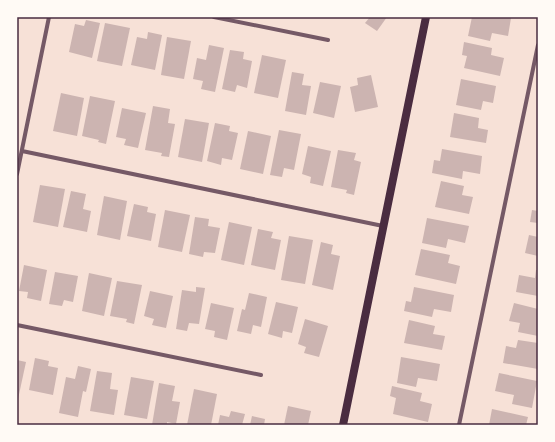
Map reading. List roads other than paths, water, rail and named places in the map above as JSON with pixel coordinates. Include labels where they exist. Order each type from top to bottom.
[{"type":"main road","points":[[343,425],[426,17]]},
{"type":"street","points":[[17,174],[49,17]]},
{"type":"street","points":[[214,17],[328,40]]},
{"type":"street","points":[[459,425],[538,45]]},
{"type":"street","points":[[22,151],[384,226]]},
{"type":"street","points":[[17,325],[261,375]]}]
